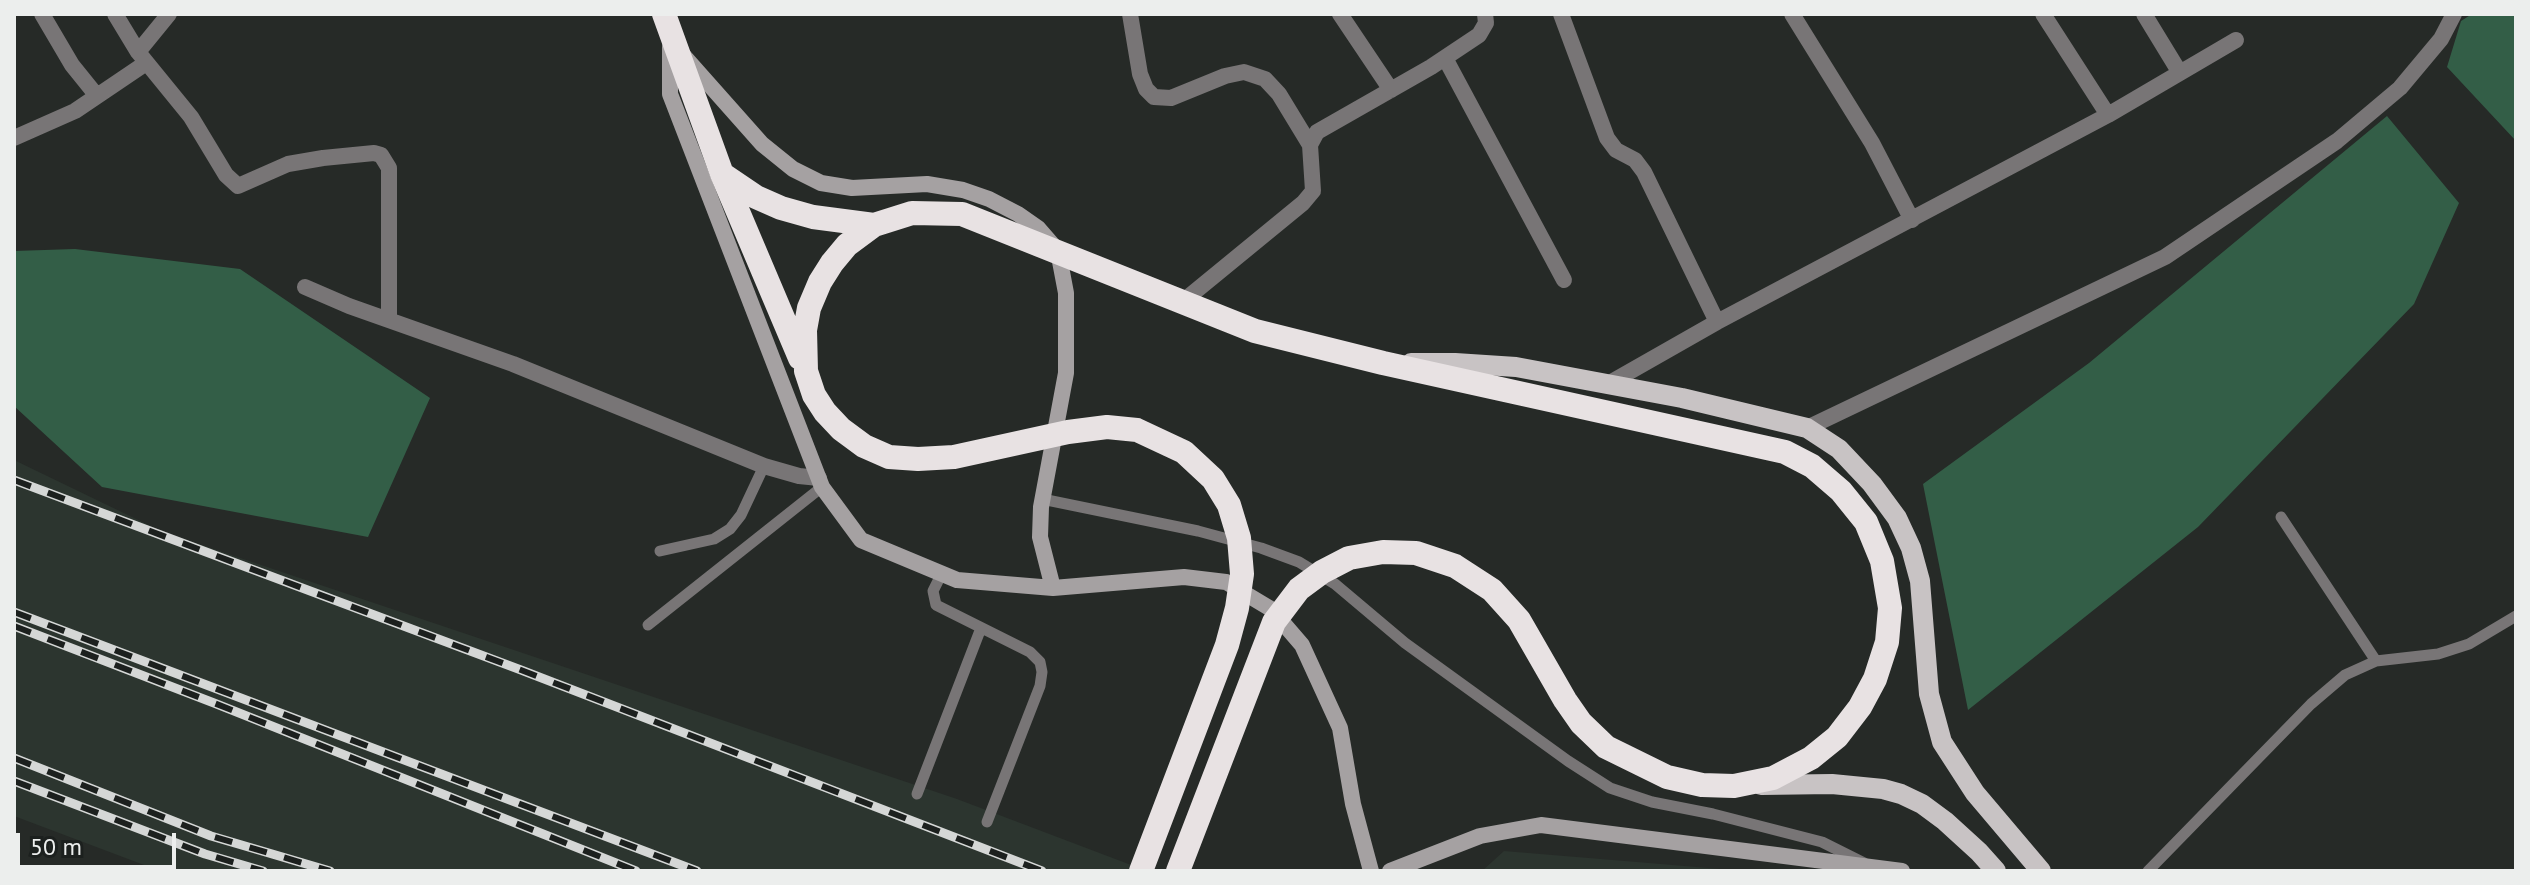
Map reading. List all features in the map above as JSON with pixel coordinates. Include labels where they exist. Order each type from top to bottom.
[{"type":"highway","points":[[670,32],[722,174],[814,395],[841,429],[864,446],[889,457],[918,459],[954,457],[1068,432],[1107,427],[1137,430],[1184,452],[1213,479],[1229,505],[1239,538],[1242,574],[1237,608],[1227,645],[1141,871]]},
{"type":"highway","points":[[722,174],[756,197],[781,208],[813,217],[874,225]]},
{"type":"highway","points":[[806,371],[805,330],[809,308],[820,282],[847,245],[874,225],[912,213],[962,214],[1255,331],[1383,363],[1785,452],[1812,466],[1841,491],[1866,522],[1882,561],[1890,608],[1887,642],[1875,679],[1860,707],[1837,737],[1811,758],[1773,778],[1734,786],[1702,785],[1667,777],[1606,747],[1581,723],[1565,700],[1519,620],[1492,590],[1455,566],[1416,553],[1383,552],[1349,558],[1299,589],[1274,622],[1178,871]]},
{"type":"main road","points":[[1383,363],[1481,364],[1608,384],[1807,428],[1839,449],[1872,484],[1897,518],[1911,548],[1920,581],[1929,694],[1942,742],[1975,793],[2041,871]]},
{"type":"main road","points":[[1734,786],[1832,784],[1901,794],[1922,804],[1945,821],[1996,871]]},
{"type":"street","points":[[42,14],[56,41],[97,96]]},
{"type":"street","points":[[115,14],[142,58],[191,117],[226,175],[238,186],[288,164],[374,153],[381,155],[389,168],[389,319]]},
{"type":"street","points":[[14,138],[75,111],[97,96],[142,58],[169,14]]},
{"type":"street","points":[[1130,14],[1140,74],[1146,89],[1154,97],[1171,98],[1225,76],[1244,72],[1265,79],[1279,94],[1310,145],[1313,191],[1303,203],[1181,303]]},
{"type":"street","points":[[1340,14],[1391,90]]},
{"type":"street","points":[[1310,145],[1317,132],[1479,35],[1486,23],[1485,14]]},
{"type":"street","points":[[1561,14],[1607,138],[1616,150],[1635,160],[1644,172],[1717,322]]},
{"type":"street","points":[[1792,14],[1872,143],[1912,220]]},
{"type":"street","points":[[2043,14],[2108,115]]},
{"type":"street","points":[[2144,14],[2180,73]]},
{"type":"street","points":[[1807,428],[2165,257],[2337,141],[2400,88],[2441,39],[2454,14]]},
{"type":"street","points":[[670,32],[762,144],[793,169],[821,183],[852,188],[927,184],[963,190],[1018,214],[1038,228],[1058,251],[1066,293],[1066,373],[1042,499],[1040,537],[1053,588]]},
{"type":"street","points":[[670,32],[670,94],[820,482],[861,540],[957,580],[1053,588],[1184,577],[1226,582],[1271,609],[1302,645],[1340,728],[1353,804],[1371,871]]},
{"type":"street","points":[[1608,384],[1717,322],[2108,115],[2236,40]]},
{"type":"street","points":[[1445,58],[1564,280]]},
{"type":"street","points":[[305,287],[513,364],[764,466],[820,482]]},
{"type":"street","points":[[1390,871],[1480,836],[1541,825],[1902,871]]},
{"type":"lane","points":[[660,551],[714,539],[730,529],[741,515],[764,466]]},
{"type":"lane","points":[[648,625],[820,482]]},
{"type":"lane","points":[[1042,499],[1198,531],[1299,562],[1335,584],[1405,643],[1610,788],[1652,802],[1822,842],[1872,867]]},
{"type":"lane","points":[[2281,517],[2376,661]]},
{"type":"lane","points":[[942,573],[933,591],[936,605],[1030,652],[1040,662],[1042,672],[1040,686],[987,822]]},
{"type":"lane","points":[[2148,871],[2311,704],[2345,675],[2376,661],[2438,654],[2469,644],[2516,616]]},
{"type":"lane","points":[[917,794],[981,628]]},
{"type":"shaded area","points":[[2472,14],[2516,14],[2516,141],[2447,67],[2461,21]]},
{"type":"shaded area","points":[[2387,116],[2459,203],[2414,304],[2198,527],[1968,710],[1923,484],[2089,363]]},
{"type":"shaded area","points":[[75,249],[240,269],[430,398],[368,537],[102,487],[14,406],[14,251]]},
{"type":"shaded area","points":[[14,460],[163,532],[957,799],[1147,871],[160,871],[14,816]]},
{"type":"shaded area","points":[[1504,851],[1625,861],[1744,871],[1482,871]]},
{"type":"railway","points":[[14,480],[521,670],[1042,871]]},
{"type":"railway","points":[[14,612],[697,871]]},
{"type":"railway","points":[[14,626],[636,871]]},
{"type":"railway","points":[[14,758],[211,836],[330,871]]},
{"type":"railway","points":[[14,781],[205,854],[263,871]]}]
